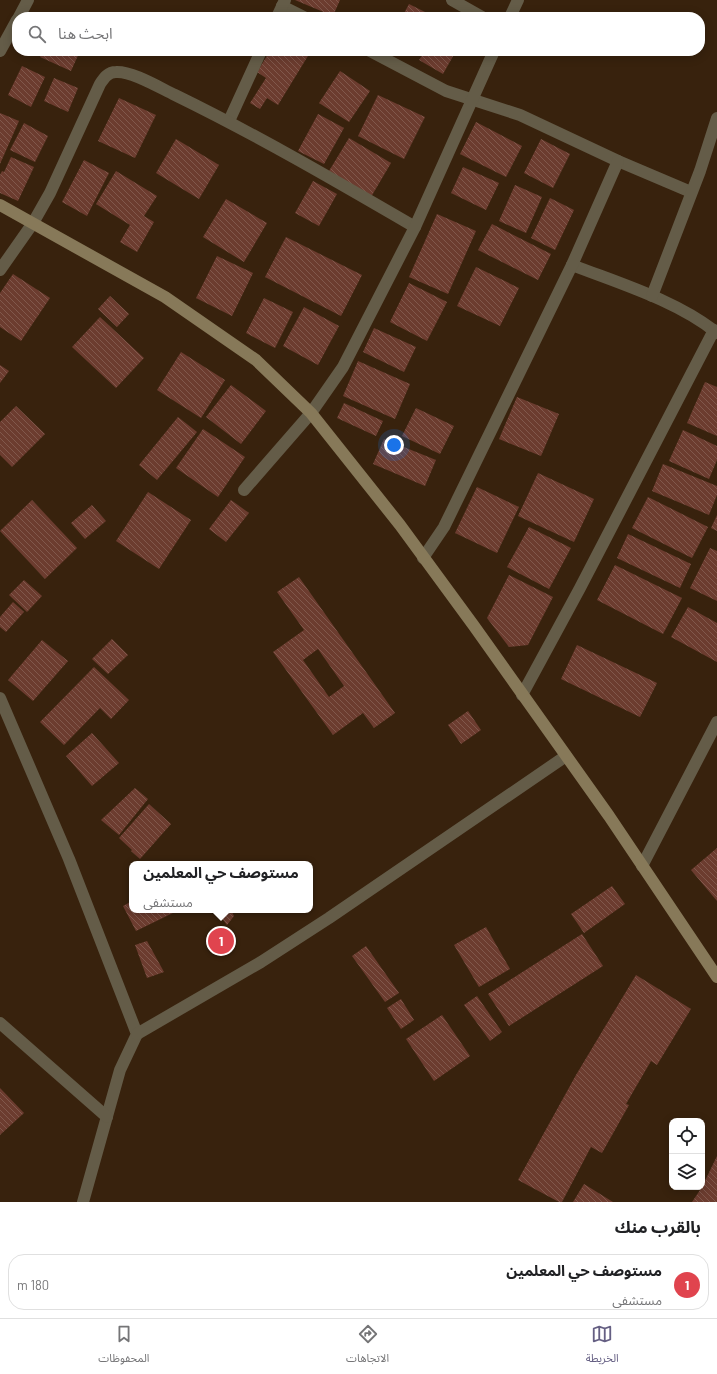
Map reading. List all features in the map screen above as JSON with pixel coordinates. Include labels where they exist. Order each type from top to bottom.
[{"type":"street","points":[[22,12],[28,0]]},
{"type":"street","points":[[452,0],[473,12]]},
{"type":"street","points":[[512,12],[518,0]]},
{"type":"street","points":[[280,12],[284,3],[297,12]]},
{"type":"street","points":[[0,51],[12,29]]},
{"type":"street","points":[[229,121],[259,56]]},
{"type":"street","points":[[380,56],[446,91],[472,98],[520,115],[618,161],[691,192]]},
{"type":"street","points":[[244,490],[311,413],[343,367],[415,226],[492,56]]},
{"type":"street","points":[[0,270],[33,223],[50,193],[106,76],[114,72],[123,72],[149,83],[229,121],[415,226]]},
{"type":"street","points":[[652,296],[717,118]]},
{"type":"street","points":[[423,558],[444,527],[572,264],[618,161]]},
{"type":"street","points":[[0,205],[165,297],[207,325],[256,360],[311,413],[364,478],[474,626],[566,756],[717,977]]},
{"type":"street","points":[[522,695],[715,332],[652,296],[572,264]]},
{"type":"street","points":[[0,698],[69,859],[138,1034]]},
{"type":"street","points":[[642,866],[717,722]]},
{"type":"street","points":[[83,1202],[120,1070],[138,1034],[261,962],[329,918],[566,756]]},
{"type":"street","points":[[0,1023],[107,1117]]},
{"type":"building","points":[[295,0],[340,0],[335,12],[324,12]]},
{"type":"building","points":[[409,4],[425,12],[405,12]]},
{"type":"building","points":[[40,56],[78,56],[71,71]]},
{"type":"building","points":[[267,56],[308,56],[278,105],[267,98],[260,109],[250,103],[266,78],[257,72]]},
{"type":"building","points":[[422,56],[453,56],[443,74],[419,60]]},
{"type":"building","points":[[22,66],[45,77],[31,107],[8,95]]},
{"type":"building","points":[[340,71],[370,91],[349,122],[319,103]]},
{"type":"building","points":[[54,78],[78,88],[68,112],[44,101]]},
{"type":"building","points":[[378,95],[425,117],[404,159],[358,136]]},
{"type":"building","points":[[119,98],[156,115],[135,158],[98,141]]},
{"type":"building","points":[[0,113],[19,121],[0,164]]},
{"type":"building","points":[[318,114],[344,128],[324,164],[298,151]]},
{"type":"building","points":[[476,122],[522,146],[506,177],[460,154]]},
{"type":"building","points":[[24,123],[48,136],[35,162],[10,150]]},
{"type":"building","points":[[349,138],[391,163],[371,197],[329,171]]},
{"type":"building","points":[[176,139],[219,165],[199,199],[156,173]]},
{"type":"building","points":[[541,139],[570,154],[553,188],[524,173]]},
{"type":"building","points":[[11,157],[34,167],[18,201],[0,193],[0,175],[2,171],[4,172]]},
{"type":"building","points":[[84,160],[109,173],[87,216],[62,202]]},
{"type":"building","points":[[463,167],[499,183],[486,210],[451,193]]},
{"type":"building","points":[[116,171],[157,196],[144,216],[154,222],[137,252],[120,242],[130,225],[96,204]]},
{"type":"building","points":[[313,181],[337,194],[319,226],[295,213]]},
{"type":"building","points":[[515,185],[542,197],[526,233],[499,221]]},
{"type":"building","points":[[550,198],[574,210],[555,250],[531,238]]},
{"type":"building","points":[[226,199],[267,223],[244,262],[203,237]]},
{"type":"building","points":[[437,214],[476,231],[448,294],[409,277]]},
{"type":"building","points":[[492,224],[551,254],[538,280],[478,250]]},
{"type":"building","points":[[286,237],[362,275],[341,316],[265,277]]},
{"type":"building","points":[[217,256],[253,273],[232,316],[196,298]]},
{"type":"building","points":[[476,267],[519,288],[500,326],[457,306]]},
{"type":"building","points":[[13,274],[50,298],[21,341],[0,327],[0,293]]},
{"type":"building","points":[[409,283],[447,302],[427,341],[390,322]]},
{"type":"building","points":[[110,296],[129,314],[117,327],[98,309]]},
{"type":"building","points":[[264,298],[293,312],[275,348],[246,333]]},
{"type":"building","points":[[304,307],[339,326],[318,365],[283,346]]},
{"type":"building","points":[[100,317],[144,358],[116,388],[72,347]]},
{"type":"building","points":[[374,328],[416,347],[404,372],[363,352]]},
{"type":"building","points":[[181,352],[225,380],[201,418],[157,390]]},
{"type":"building","points":[[358,361],[410,384],[395,419],[343,396]]},
{"type":"building","points":[[0,365],[9,371],[0,383]]},
{"type":"building","points":[[705,382],[717,387],[717,436],[687,423]]},
{"type":"building","points":[[231,385],[266,411],[241,444],[206,417]]},
{"type":"building","points":[[517,397],[559,414],[541,456],[499,439]]},
{"type":"building","points":[[344,403],[383,421],[376,436],[337,418]]},
{"type":"building","points":[[16,406],[45,434],[12,467],[0,455],[0,422]]},
{"type":"building","points":[[416,408],[454,426],[440,454],[402,436]]},
{"type":"building","points":[[178,417],[197,432],[157,480],[139,465]]},
{"type":"building","points":[[203,429],[245,457],[218,497],[176,468]]},
{"type":"building","points":[[683,430],[717,446],[717,460],[709,479],[669,461]]},
{"type":"building","points":[[384,439],[436,460],[425,486],[373,464]]},
{"type":"building","points":[[663,464],[717,486],[717,495],[709,515],[652,491]]},
{"type":"building","points":[[538,473],[594,499],[574,542],[518,516]]},
{"type":"building","points":[[477,487],[519,507],[497,553],[455,533]]},
{"type":"building","points":[[148,492],[191,520],[159,569],[116,541]]},
{"type":"building","points":[[648,497],[708,527],[692,558],[632,528]]},
{"type":"building","points":[[32,500],[77,548],[45,579],[0,531]]},
{"type":"building","points":[[231,500],[249,513],[226,542],[209,529]]},
{"type":"building","points":[[92,505],[106,521],[85,539],[71,523]]},
{"type":"building","points":[[717,515],[717,531],[711,528]]},
{"type":"building","points":[[529,527],[571,548],[549,589],[507,567]]},
{"type":"building","points":[[628,534],[691,564],[680,588],[617,558]]},
{"type":"building","points":[[710,548],[717,551],[717,601],[690,588]]},
{"type":"building","points":[[615,565],[682,598],[663,634],[597,600]]},
{"type":"building","points":[[509,575],[553,597],[528,645],[509,647],[487,618]]},
{"type":"building","points":[[299,577],[395,713],[374,728],[363,713],[333,735],[273,652],[304,630],[277,592]],"holes":[[[318,649],[344,686],[329,697],[303,660]]]},
{"type":"building","points":[[24,580],[42,596],[27,612],[9,595]]},
{"type":"building","points":[[13,602],[24,612],[6,632],[0,627],[0,617]]},
{"type":"building","points":[[688,607],[717,623],[717,662],[671,637]]},
{"type":"building","points":[[112,639],[128,655],[108,674],[92,659]]},
{"type":"building","points":[[42,640],[68,661],[33,701],[8,680]]},
{"type":"building","points":[[577,645],[657,683],[640,717],[561,679]]},
{"type":"building","points":[[94,667],[129,700],[111,719],[100,708],[64,745],[40,722]]},
{"type":"building","points":[[468,711],[481,730],[461,744],[448,725]]},
{"type":"building","points":[[92,733],[119,763],[92,786],[66,756]]},
{"type":"building","points":[[135,788],[148,799],[119,835],[101,820]]},
{"type":"building","points":[[149,804],[171,824],[140,859],[119,838]]},
{"type":"building","points":[[717,848],[717,901],[691,870]]},
{"type":"building","points":[[612,886],[625,904],[584,933],[571,914]]},
{"type":"building","points":[[129,903],[129,913],[173,913],[136,931],[123,906]]},
{"type":"building","points":[[217,913],[232,913],[234,916],[227,925]]},
{"type":"building","points":[[486,927],[510,969],[479,987],[454,945]]},
{"type":"building","points":[[582,934],[603,966],[509,1026],[488,994]]},
{"type":"building","points":[[147,941],[164,972],[147,978],[135,945]]},
{"type":"building","points":[[366,946],[399,993],[385,1002],[352,956]]},
{"type":"building","points":[[636,975],[691,1009],[657,1065],[651,1061],[626,1104],[629,1105],[602,1153],[591,1147],[562,1202],[559,1202],[518,1180],[576,1075]]},
{"type":"building","points":[[477,996],[502,1032],[490,1041],[464,1005]]},
{"type":"building","points":[[401,999],[414,1020],[401,1029],[387,1008]]},
{"type":"building","points":[[442,1015],[470,1056],[434,1081],[406,1039]]},
{"type":"building","points":[[0,1088],[24,1113],[0,1135]]},
{"type":"building","points":[[717,1156],[717,1202],[692,1202],[700,1190],[705,1190],[705,1181]]},
{"type":"building","points":[[584,1184],[613,1202],[573,1202]]},
{"type":"place","name":"مستوصف حي المعلمين","points":[[221,941]]}]
